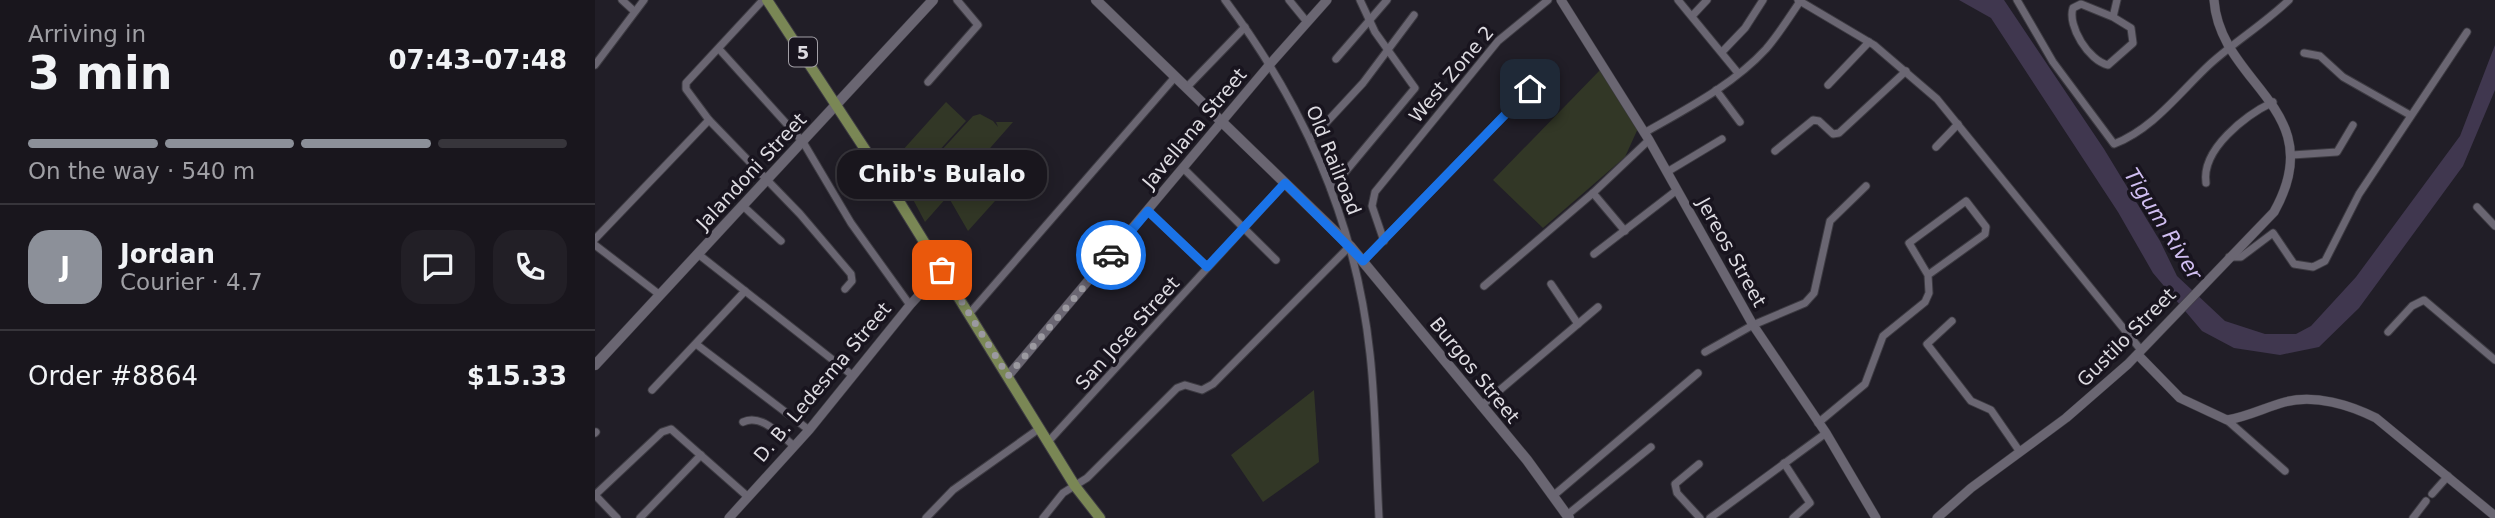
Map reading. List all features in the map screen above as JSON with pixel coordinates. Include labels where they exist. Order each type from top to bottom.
[{"type":"main road","name":"5","points":[[765,0],[837,105],[1096,516]]},
{"type":"main road","name":"Jalandoni Street","points":[[595,365],[933,0]]},
{"type":"main road","name":"Burgos Street","points":[[1096,0],[1350,246],[1527,460],[1568,517]]},
{"type":"street","points":[[622,0],[634,12]]},
{"type":"street","points":[[595,65],[643,0]]},
{"type":"street","points":[[765,0],[686,83],[689,95],[851,274],[852,281],[845,289]]},
{"type":"street","points":[[928,82],[978,25],[957,0]]},
{"type":"street","name":"Old Railroad","points":[[1226,0],[1271,63],[1311,139],[1350,246],[1370,353],[1379,518]]},
{"type":"street","points":[[1289,0],[1307,22]]},
{"type":"street","name":"Javellana Street","points":[[1008,376],[1327,0]]},
{"type":"street","points":[[1331,189],[1415,88],[1388,51],[1360,0]]},
{"type":"street","points":[[1336,59],[1387,0]]},
{"type":"street","name":"West Zone 2","points":[[1384,241],[1372,206],[1375,191],[1498,41],[1548,0]]},
{"type":"street","name":"Jereos Street","points":[[1561,0],[1678,190],[1753,326],[1826,433],[1876,518]]},
{"type":"street","points":[[1678,0],[1738,73]]},
{"type":"street","points":[[1693,15],[1707,0]]},
{"type":"street","points":[[1722,52],[1745,29],[1763,0]]},
{"type":"street","points":[[1484,286],[1593,193],[1646,136],[1716,90],[1768,47],[1800,0],[1869,42],[1906,71],[1958,124],[2139,353],[2181,398],[2227,420],[2285,471]]},
{"type":"street","points":[[2017,0],[2053,62],[2113,144],[2141,129],[2229,48],[2289,0]]},
{"type":"street","points":[[2113,17],[2117,0]]},
{"type":"street","points":[[2214,0],[2215,15],[2229,48],[2273,102],[2292,155],[2336,152],[2353,125]]},
{"type":"street","points":[[2081,4],[2113,17],[2131,28],[2133,43],[2108,65],[2096,60],[2073,28],[2070,16],[2073,8],[2081,4]]},
{"type":"street","points":[[1311,139],[1388,51],[1414,15]]},
{"type":"street","points":[[1187,87],[1245,27]]},
{"type":"street","points":[[2229,257],[2241,257],[2273,233],[2297,265],[2312,267],[2325,261],[2358,194],[2410,115],[2435,85],[2467,32]]},
{"type":"street","points":[[1828,85],[1869,42]]},
{"type":"street","points":[[719,50],[803,142],[851,223],[910,305]]},
{"type":"street","points":[[2304,53],[2320,56],[2343,78],[2410,115]]},
{"type":"street","points":[[1775,151],[1813,120],[1819,121],[1833,134],[1839,133],[1906,71]]},
{"type":"street","points":[[969,314],[1175,77]]},
{"type":"street","points":[[1363,261],[1530,89]]},
{"type":"street","points":[[1716,90],[1740,122]]},
{"type":"street","points":[[2206,183],[2204,172],[2208,161],[2229,134],[2257,110],[2273,102]]},
{"type":"street","points":[[595,239],[709,120]]},
{"type":"street","points":[[1936,147],[1958,124]]},
{"type":"street","points":[[1667,172],[1722,139]]},
{"type":"street","name":"Gustilo Street","points":[[1937,518],[2066,418],[2139,353],[2274,212],[2288,183],[2292,155]]},
{"type":"street","points":[[1184,169],[1276,260]]},
{"type":"street","name":"San Jose Street","points":[[1048,442],[1285,183]]},
{"type":"street","points":[[1705,352],[1753,326],[1805,303],[1814,293],[1827,228],[1865,186]]},
{"type":"street","points":[[1594,254],[1678,190]]},
{"type":"street","points":[[1593,193],[1625,231]]},
{"type":"street","points":[[1818,423],[1865,384],[1883,336],[1925,302],[1929,293],[1929,275],[1909,243],[1966,201],[1986,227],[1985,234],[1929,275]]},
{"type":"street","points":[[742,205],[781,241]]},
{"type":"street","points":[[2477,207],[2495,226]]},
{"type":"street","points":[[1148,211],[1207,267]]},
{"type":"street","points":[[595,245],[660,295]]},
{"type":"street","points":[[1043,518],[1063,493],[1075,486],[1177,388],[1185,384],[1202,390],[1213,384],[1350,246]]},
{"type":"street","points":[[698,254],[852,375]]},
{"type":"street","name":"D. B. Ledesma Street","points":[[729,518],[809,430],[910,305],[942,270]]},
{"type":"street","points":[[1551,284],[1578,324]]},
{"type":"street","points":[[652,390],[745,291]]},
{"type":"street","points":[[2388,332],[2412,306],[2424,300],[2495,360]]},
{"type":"street","points":[[1481,406],[1598,307]]},
{"type":"street","points":[[1952,321],[1927,344],[1971,401],[1991,410],[2020,452]]},
{"type":"street","points":[[696,344],[809,430]]},
{"type":"street","points":[[1553,496],[1698,373]]},
{"type":"street","points":[[2227,420],[2295,400],[2341,404],[2376,418],[2495,516]]},
{"type":"street","points":[[743,422],[750,419],[763,421],[794,446]]},
{"type":"street","points":[[926,518],[953,490],[1040,428]]},
{"type":"street","points":[[617,518],[595,495],[666,429],[671,429],[747,496]]},
{"type":"street","points":[[1710,518],[1826,433]]},
{"type":"street","points":[[1568,517],[1651,447]]},
{"type":"street","points":[[639,518],[701,454]]},
{"type":"street","points":[[1784,463],[1810,503],[1793,518]]},
{"type":"street","points":[[1699,464],[1677,480],[1675,488],[1700,518]]},
{"type":"street","points":[[2432,494],[2448,476]]},
{"type":"street","points":[[2413,518],[2426,501]]},
{"type":"green space","points":[[1602,68],[1640,124],[1625,157],[1543,228],[1493,180]]},
{"type":"green space","points":[[946,102],[966,121],[917,175],[902,151]]},
{"type":"green space","points":[[980,114],[998,127],[996,122],[1013,122],[925,222],[907,188],[973,116]]},
{"type":"green space","points":[[985,158],[1012,182],[968,231],[949,198]]},
{"type":"green space","points":[[1314,390],[1319,462],[1263,502],[1231,455]]},
{"type":"shaded area","points":[[1959,0],[2004,0],[2104,149],[2160,241],[2177,276],[2225,321],[2265,334],[2296,334],[2311,326],[2356,277],[2460,136],[2495,45],[2495,90],[2463,166],[2359,308],[2319,347],[2280,355],[2234,348],[2202,331],[2153,273],[2118,212],[1991,18]]},
{"type":"way so far","points":[[942,270],[1008,376],[1111,255]]},
{"type":"place","name":"Chib's Bulalo","points":[[942,270]]},
{"type":"route","points":[[1111,255],[1148,211],[1207,267],[1285,183],[1363,261],[1530,89]]},
{"type":"water label","name":"Tigum River","points":[[2163,224]]}]
